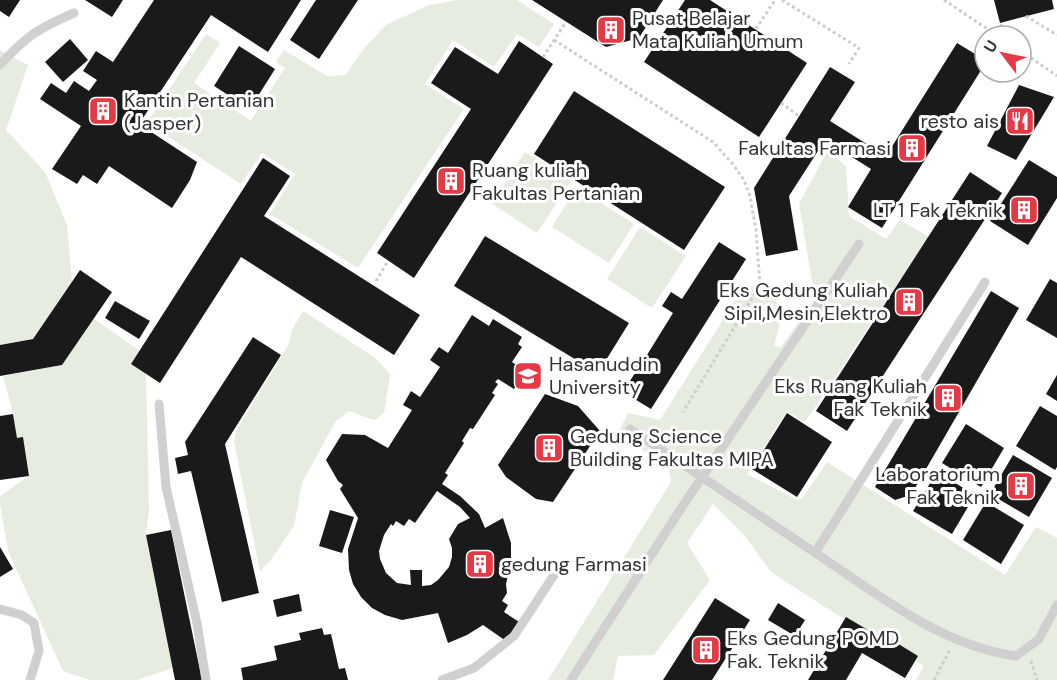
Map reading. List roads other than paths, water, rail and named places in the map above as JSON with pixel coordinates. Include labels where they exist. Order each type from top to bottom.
[{"type":"lane","points":[[0,65],[22,41],[46,25],[74,14]]},
{"type":"lane","points":[[571,680],[702,477],[859,244]]},
{"type":"lane","points":[[815,553],[985,282]]},
{"type":"lane","points":[[159,404],[166,487],[197,623],[206,680]]},
{"type":"lane","points":[[630,429],[897,607],[955,639],[993,653],[1016,656],[1039,639],[1057,605]]},
{"type":"lane","points":[[442,680],[474,668],[514,636],[558,569]]},
{"type":"lane","points":[[0,609],[22,615],[34,623],[39,651],[30,680]]},
{"type":"place","name":"Pusat Belajar Mata Kuliah Umum","points":[[611,30]]},
{"type":"place","name":"Kantin Pertanian (Jasper)","points":[[103,111]]},
{"type":"place","name":"resto ais","points":[[1020,121]]},
{"type":"place","name":"Fakultas Farmasi","points":[[912,148]]},
{"type":"place","name":"Ruang kuliah Fakultas Pertanian","points":[[451,181]]},
{"type":"place","name":"LT 1 Fak Teknik","points":[[1024,210]]},
{"type":"place","name":"Eks Gedung Kuliah Sipil,Mesin,Elektro","points":[[909,302]]},
{"type":"place","name":"Hasanuddin University","points":[[528,376]]},
{"type":"place","name":"Eks Ruang Kuliah Fak Teknik","points":[[948,398]]},
{"type":"place","name":"Gedung Science Building Fakultas MIPA","points":[[549,448]]},
{"type":"place","name":"Laboratorium Fak Teknik","points":[[1021,486]]},
{"type":"place","name":"gedung Farmasi","points":[[480,564]]},
{"type":"place","name":"Eks Gedung POMD Fak. Teknik","points":[[706,650]]}]
